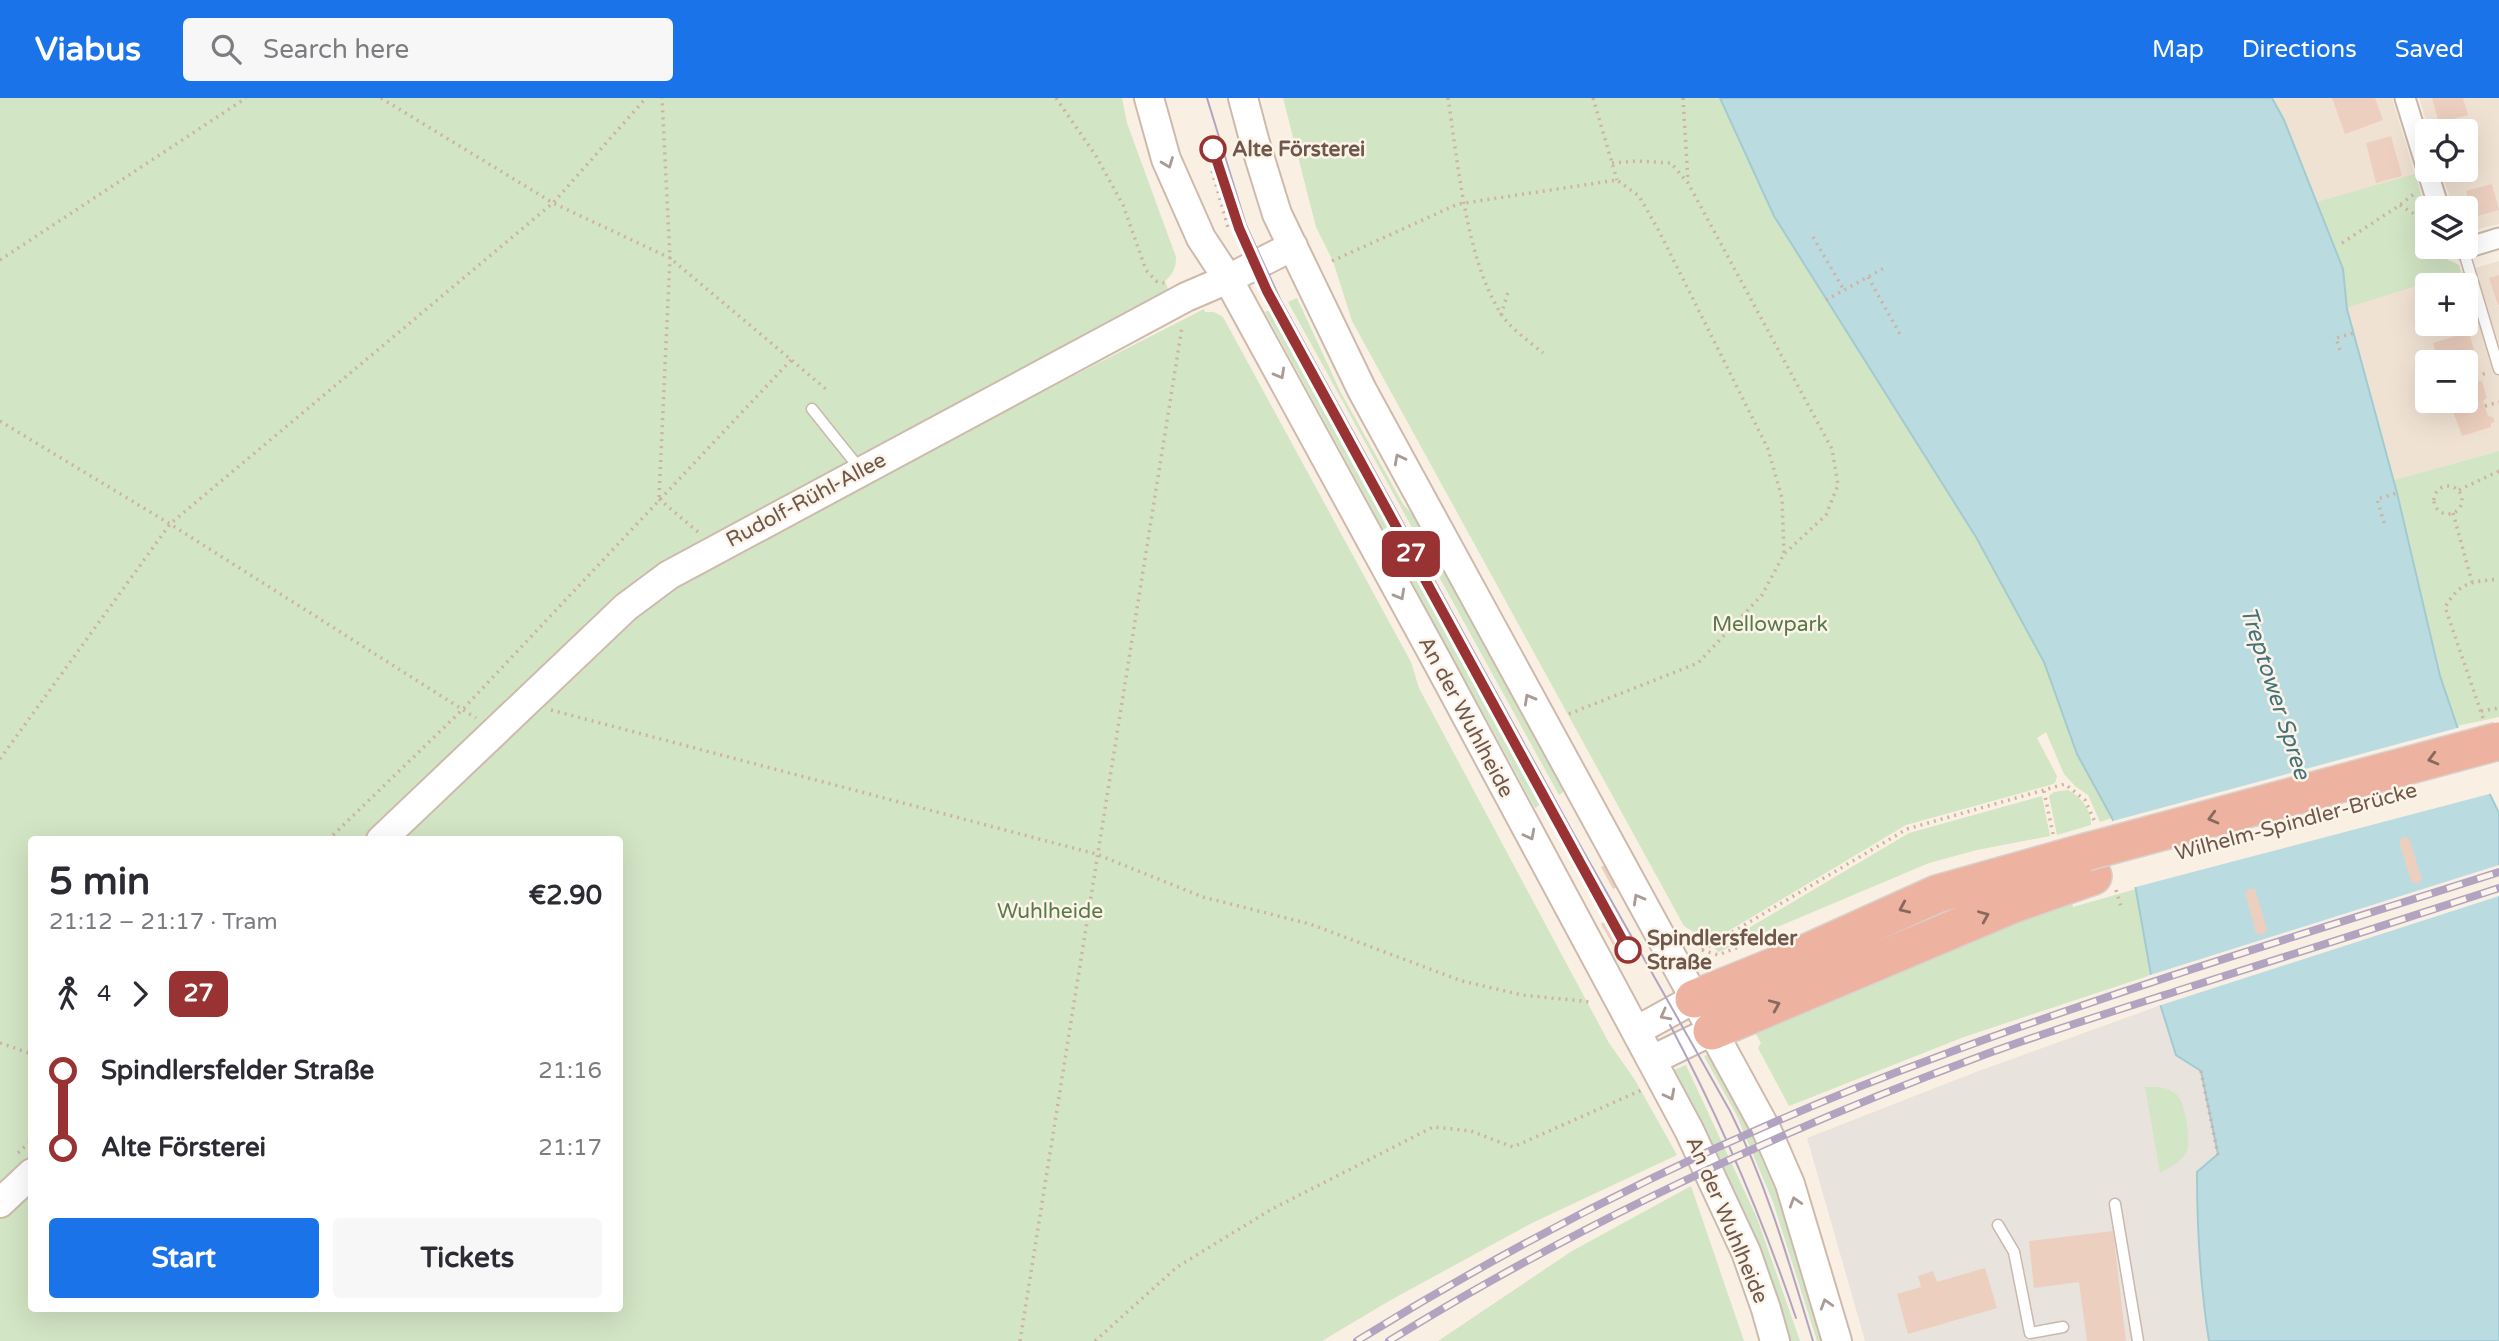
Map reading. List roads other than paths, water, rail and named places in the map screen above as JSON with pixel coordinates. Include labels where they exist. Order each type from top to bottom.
[{"type":"highway","name":"Wilhelm-Spindler-Brücke","points":[[2083,851],[2499,741]]},
{"type":"highway","name":"Wilhelm-Spindler-Brücke","points":[[2083,851],[2499,768]]},
{"type":"highway","points":[[1694,999],[1793,959],[1937,894],[2083,851]]},
{"type":"highway","points":[[1712,1031],[2013,904],[2083,851]]},
{"type":"main road","name":"An der Wuhlheide","points":[[1149,98],[1166,159],[1201,237],[1228,279],[1689,1130],[1746,1252],[1775,1341]]},
{"type":"main road","points":[[1243,98],[1277,214],[1374,414],[1767,1131],[1790,1184],[1837,1341]]},
{"type":"main road","name":"Rudolf-Rühl-Allee","points":[[385,836],[625,607],[650,587],[861,471],[1176,290],[1228,279],[1293,246]]},
{"type":"main road","points":[[1636,1031],[1694,999]]},
{"type":"main road","points":[[1652,1060],[1712,1031]]},
{"type":"main road","points":[[0,1203],[28,1176]]},
{"type":"street","points":[[2405,98],[2415,131]]},
{"type":"street","points":[[2478,244],[2499,238]]},
{"type":"lane","points":[[2464,259],[2499,369]]},
{"type":"lane","points":[[812,409],[861,471]]},
{"type":"lane","points":[[2115,1204],[2138,1341]]},
{"type":"lane","points":[[1998,1225],[2014,1252],[2030,1337],[2063,1327]]},
{"type":"water","name":"Treptower Spree","points":[[1720,98],[2272,98],[2284,120],[2343,269],[2347,309],[2397,493],[2440,676],[2457,726],[2499,813],[2499,1341],[2209,1341],[2203,1299],[2197,1172],[2218,1154],[2201,1071],[2176,1055],[2151,975],[2129,851],[2118,836],[2112,818],[2077,754],[2044,662],[1976,537],[1774,216]]},
{"type":"tram line","points":[[1207,98],[1246,225],[1280,299],[1577,840],[1730,1111],[1766,1195],[1813,1341]]},
{"type":"tram line","name":"27","points":[[1213,149],[1239,228],[1267,291],[1628,950]]},
{"type":"tram line","points":[[1670,1025],[1739,1169],[1796,1318]]},
{"type":"railway","points":[[1357,1341],[1496,1259],[1640,1184],[1862,1086],[2076,1007],[2499,872]]},
{"type":"railway","points":[[1389,1341],[1459,1299],[1604,1220],[1828,1116],[2029,1039],[2499,888]]},
{"type":"place","name":"Alte Försterei","points":[[1213,149]]},
{"type":"place","name":"Spindlersfelder Straße","points":[[1628,950]]},
{"type":"park label","name":"Mellowpark","points":[[1770,624]]},
{"type":"park label","name":"Wuhlheide","points":[[1050,911]]}]
